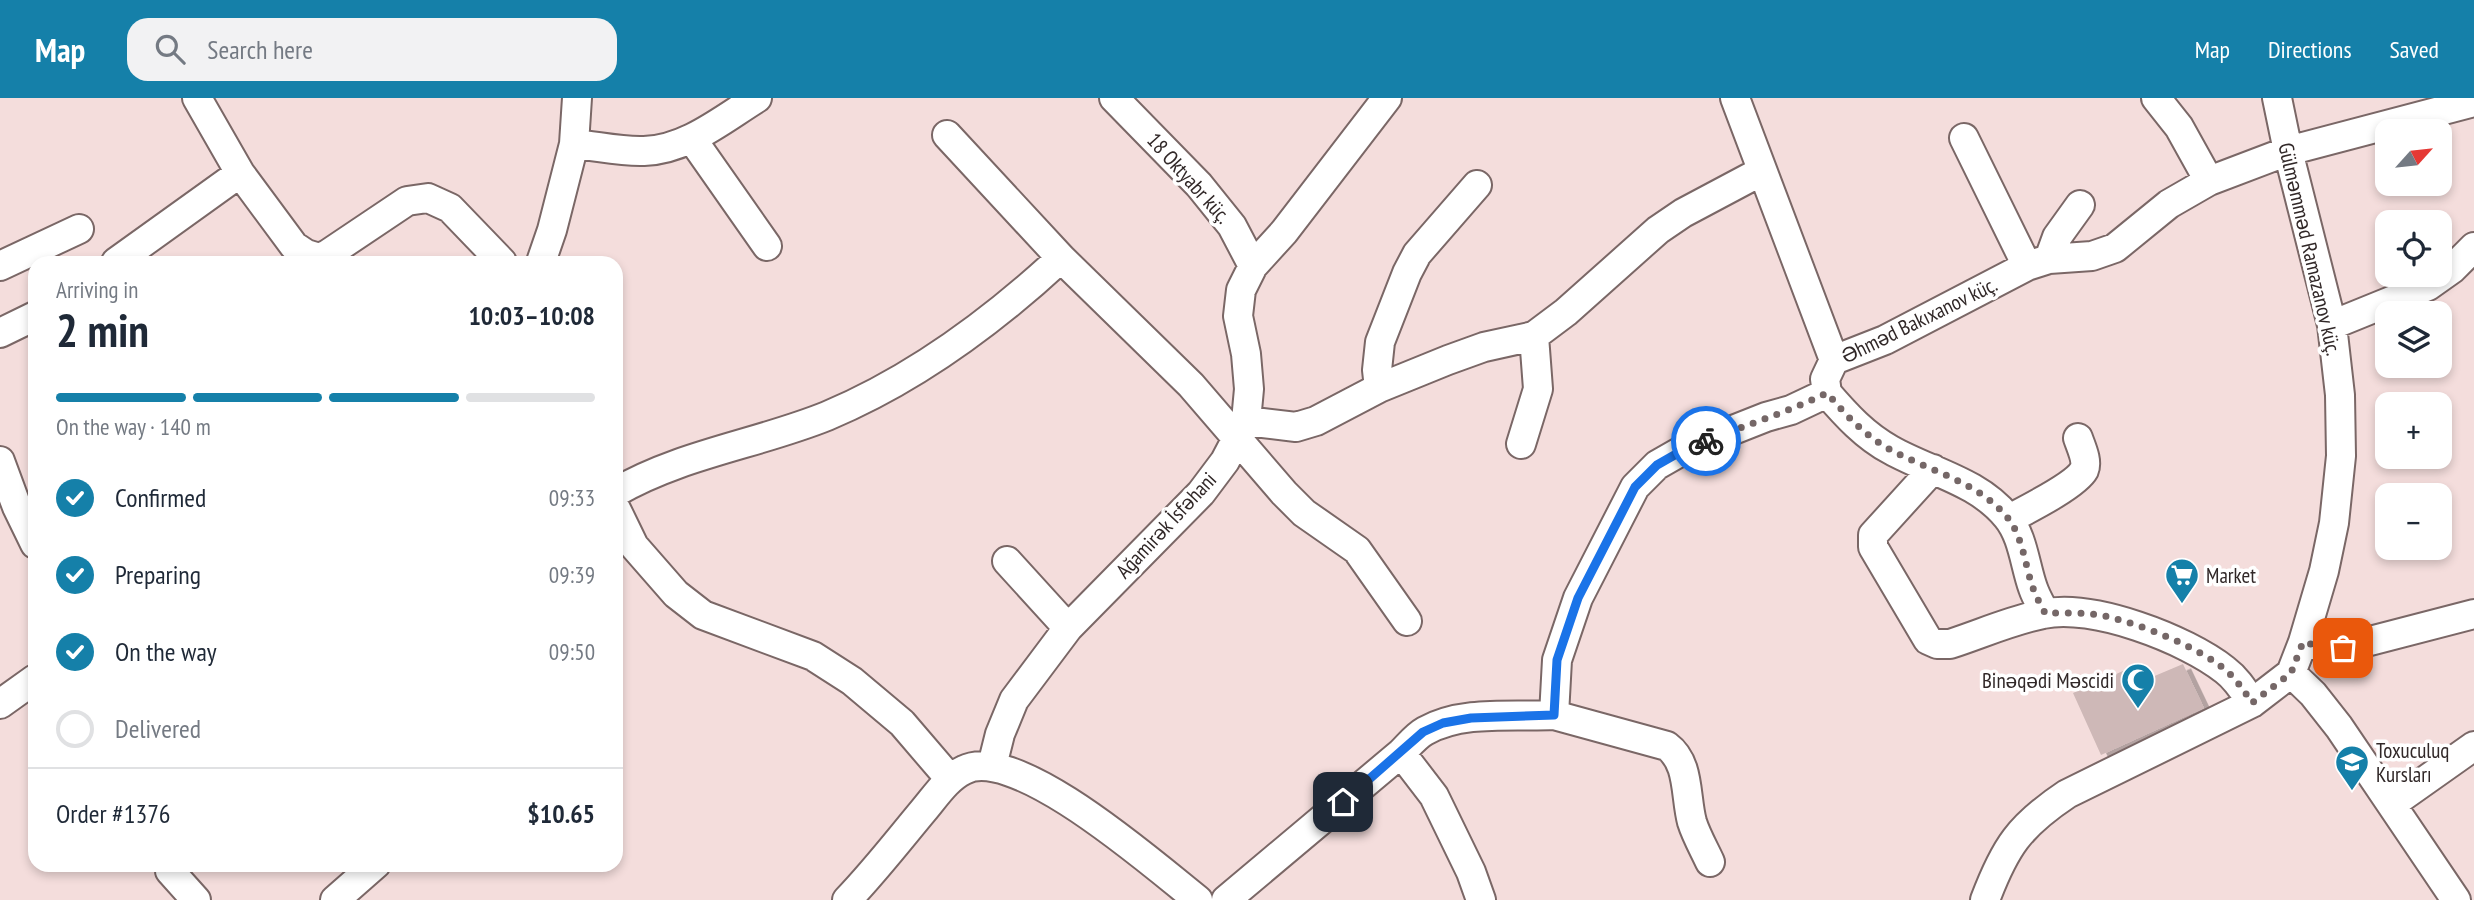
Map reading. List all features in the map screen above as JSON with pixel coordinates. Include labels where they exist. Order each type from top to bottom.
[{"type":"street","points":[[197,98],[240,173],[294,246],[312,256]]},
{"type":"street","points":[[543,256],[574,144],[577,98]]},
{"type":"street","points":[[574,144],[645,151],[668,147],[692,139],[757,98]]},
{"type":"street","name":"18 Oktyabr küç.","points":[[1114,98],[1199,185],[1232,226],[1252,266]]},
{"type":"street","name":"Ağamirək İsfəhani","points":[[992,766],[1000,734],[1014,700],[1068,628],[1201,494],[1241,430],[1250,389],[1247,354],[1238,316],[1241,290],[1252,266],[1284,232],[1387,98]]},
{"type":"street","points":[[1735,98],[1834,360]]},
{"type":"street","points":[[2155,98],[2179,127],[2209,181]]},
{"type":"street","name":"Gülməmməd Ramazanov küç.","points":[[2277,98],[2332,325],[2340,395],[2342,456],[2334,523],[2324,571],[2291,673]]},
{"type":"street","name":"Əhməd Bakıxanov küç.","points":[[1827,393],[1825,379],[1834,360],[1885,340],[2038,263],[2092,256],[2115,248],[2169,204],[2209,181],[2288,151],[2440,105],[2474,102]]},
{"type":"street","points":[[947,135],[1060,258],[1241,430],[1304,513],[1357,550],[1407,621]]},
{"type":"street","points":[[1964,138],[2038,263],[2080,205]]},
{"type":"street","points":[[692,139],[767,246]]},
{"type":"street","points":[[1241,430],[1296,427],[1326,416],[1379,388],[1484,347],[1534,336],[1566,312],[1658,230],[1683,213],[1762,171]]},
{"type":"street","points":[[124,256],[240,173]]},
{"type":"street","points":[[1379,388],[1377,370],[1380,342],[1407,273],[1417,254],[1477,185]]},
{"type":"street","points":[[324,256],[407,201],[428,198],[450,208],[496,256]]},
{"type":"street","points":[[0,267],[79,229]]},
{"type":"street","points":[[2332,325],[2428,286],[2452,269],[2474,247]]},
{"type":"street","points":[[623,488],[659,470],[827,416],[885,387],[962,338],[1033,283],[1060,258]]},
{"type":"street","points":[[0,333],[28,320]]},
{"type":"street","points":[[1521,444],[1538,389],[1534,336]]},
{"type":"street","points":[[1554,715],[1557,660],[1578,598],[1635,487],[1657,465],[1685,449],[1791,410],[1827,393],[1867,436],[1991,500],[2009,519],[2018,536],[2034,590],[2045,613]]},
{"type":"street","points":[[2009,519],[2076,480],[2085,469],[2078,438]]},
{"type":"street","points":[[0,461],[26,501]]},
{"type":"street","points":[[1933,469],[1874,535],[1873,547],[1928,640],[1937,644],[1950,644],[2045,613],[2104,616],[2156,633],[2206,656],[2239,683],[2252,703]]},
{"type":"street","points":[[623,523],[634,546],[676,594],[703,615],[813,656],[852,681],[902,723],[950,779]]},
{"type":"street","points":[[1007,561],[1068,628]]},
{"type":"street","points":[[2303,642],[2327,648],[2343,648],[2474,614]]},
{"type":"street","points":[[1985,900],[2010,844],[2042,810],[2067,794],[2252,703],[2291,673],[2313,694],[2339,727],[2456,900]]},
{"type":"street","points":[[0,704],[28,684]]},
{"type":"street","points":[[1226,900],[1423,732],[1443,723],[1471,718],[1554,715],[1667,746],[1677,754],[1683,769],[1692,823],[1710,862]]},
{"type":"street","points":[[2392,804],[2474,746]]},
{"type":"street","points":[[1401,753],[1434,796],[1471,872],[1480,900]]},
{"type":"street","points":[[861,895],[950,779],[975,765],[992,766],[1016,773],[1050,790],[1084,811],[1198,900]]},
{"type":"street","points":[[171,872],[196,900]]},
{"type":"street","points":[[335,900],[367,872]]},
{"type":"building","points":[[2183,664],[2204,708],[2101,755],[2073,693],[2132,667],[2138,683]]},
{"type":"way so far","points":[[1706,441],[1791,410],[1827,393],[1867,436],[1991,500],[2009,519],[2018,536],[2034,590],[2045,613],[2104,616],[2156,633],[2206,656],[2227,671],[2252,703],[2291,673],[2303,642],[2327,648],[2343,648]]},
{"type":"place","name":"Market","points":[[2182,605]]},
{"type":"place","name":"Binəqədi Məscidi","points":[[2138,710]]},
{"type":"place","name":"Toxuculuq Kursları","points":[[2352,792]]},
{"type":"route","points":[[1343,802],[1423,732],[1443,723],[1471,718],[1554,715],[1557,660],[1578,598],[1635,487],[1657,465],[1706,441]]}]
